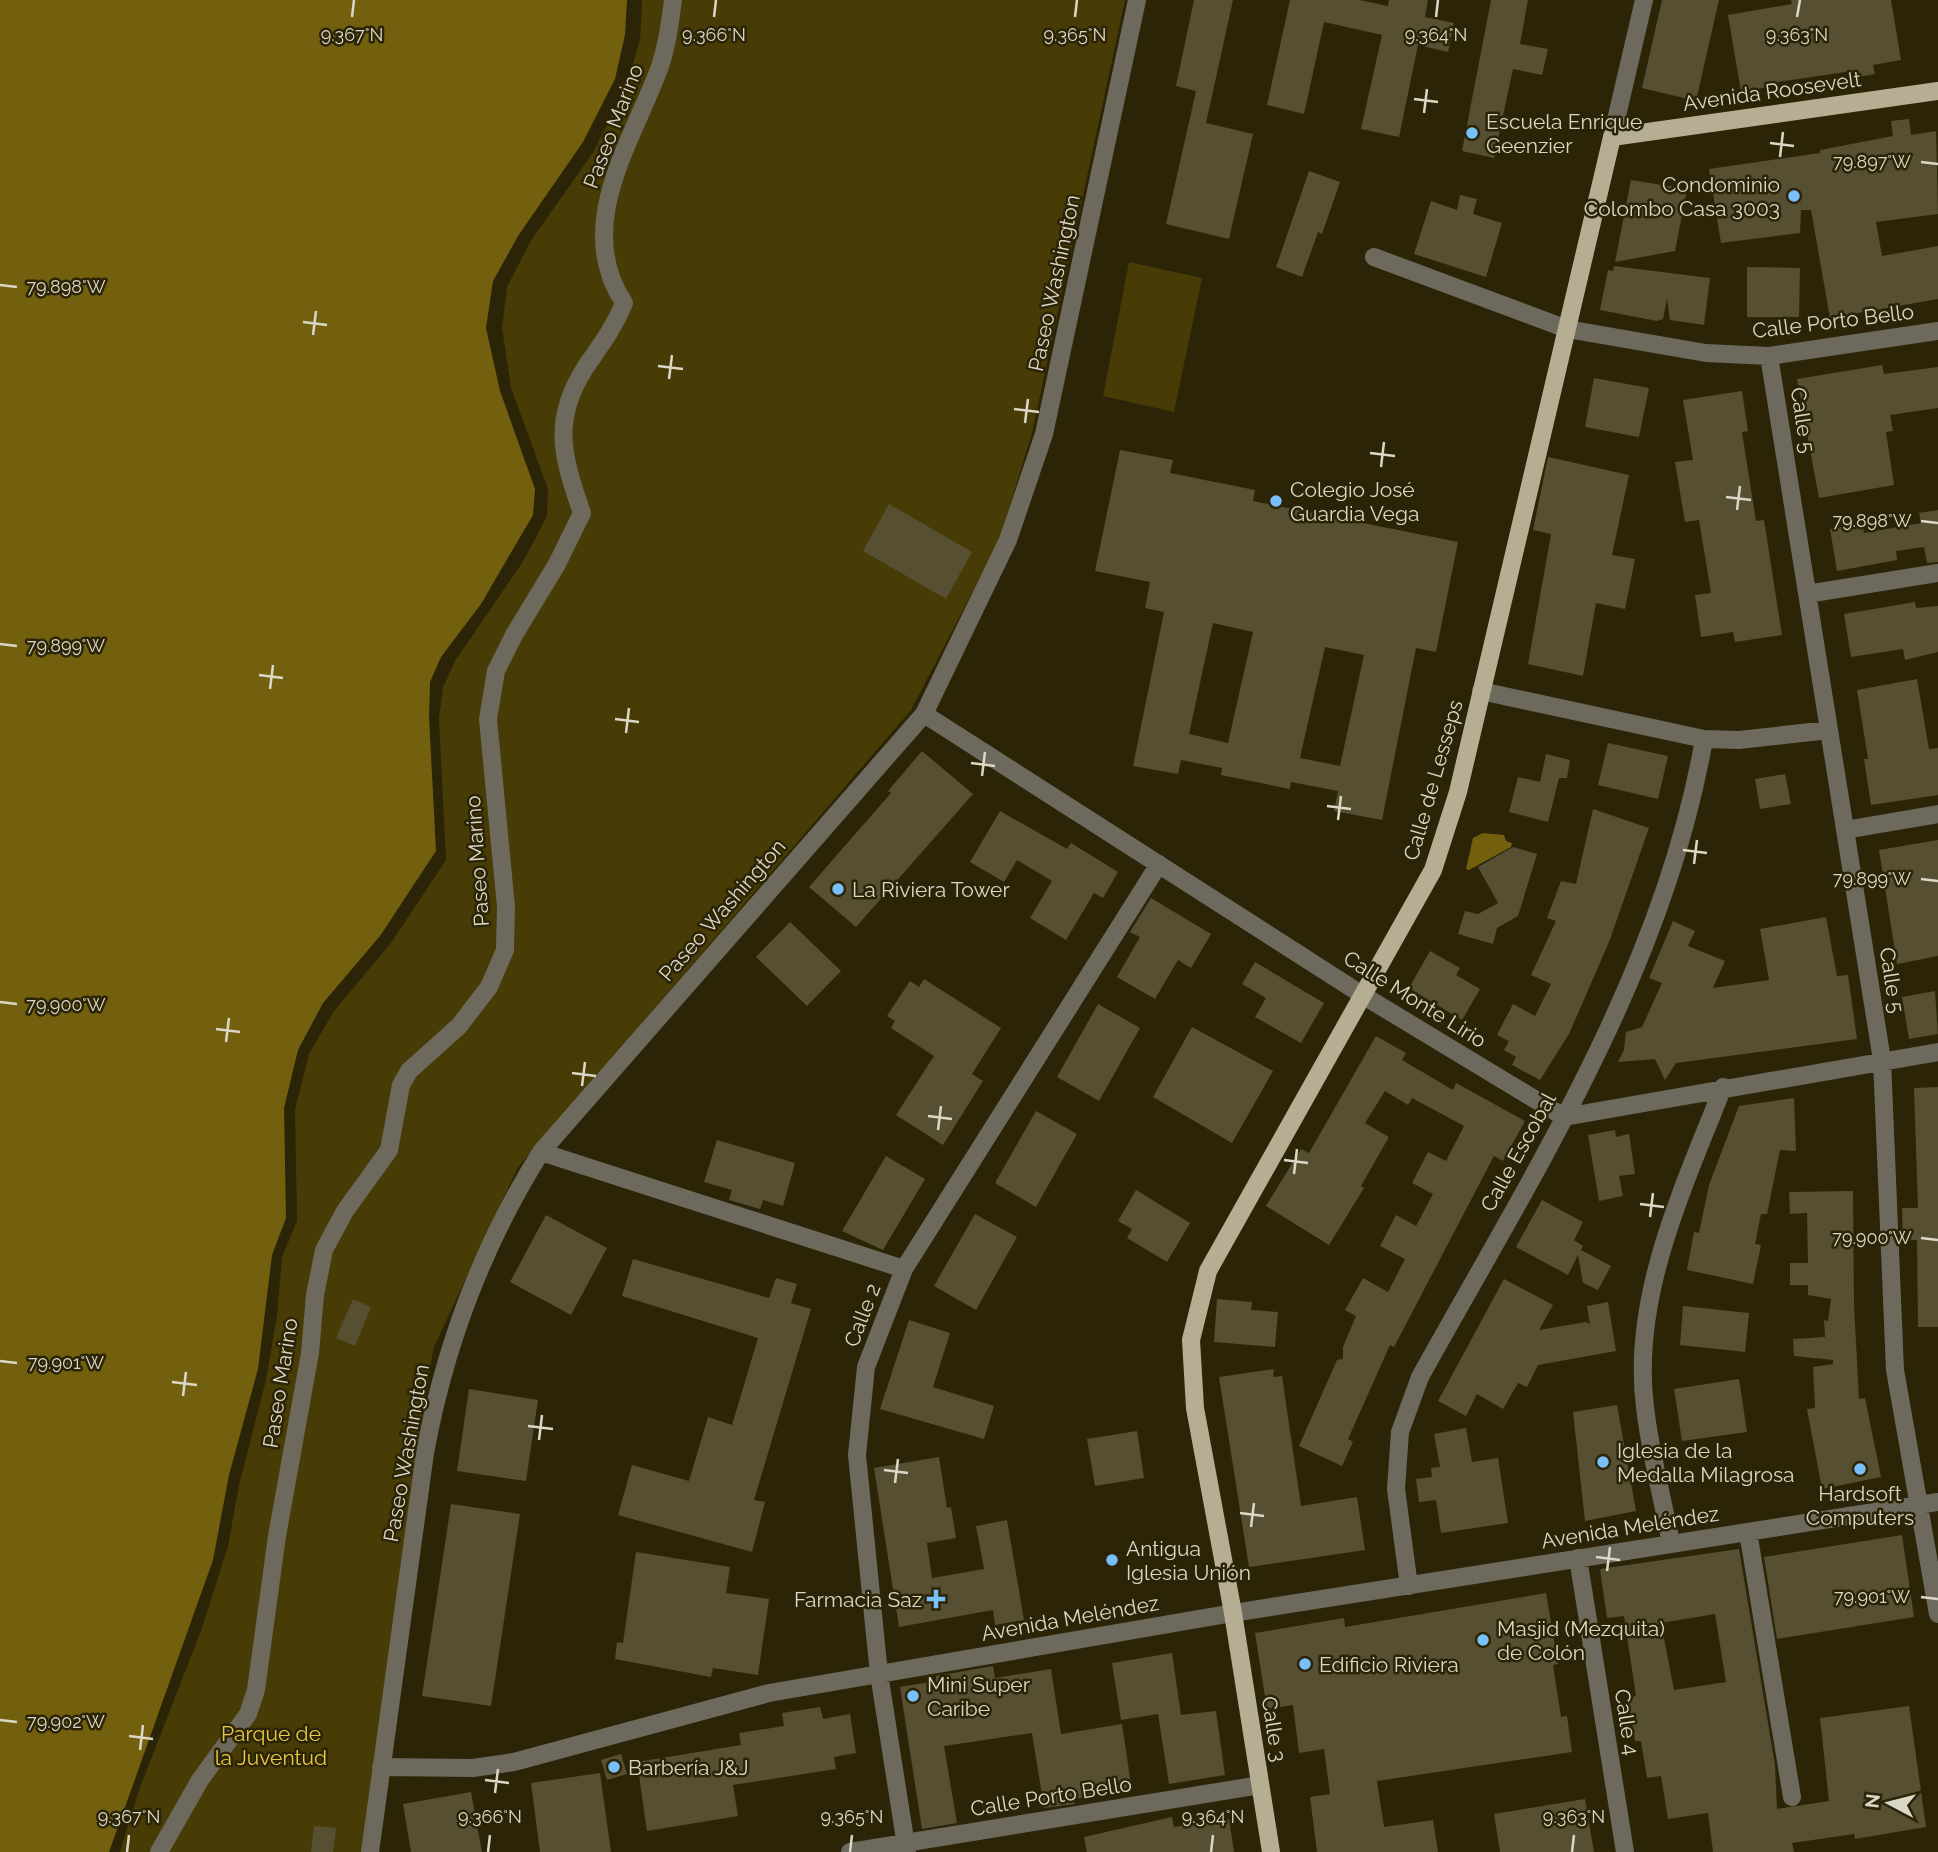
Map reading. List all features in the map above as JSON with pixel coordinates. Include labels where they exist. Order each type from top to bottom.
[{"type":"main road","name":"Avenida Roosevelt","points":[[1612,137],[1938,91]]},
{"type":"main road","name":"Calle de Lesseps","points":[[1233,1613],[1195,1408],[1191,1340],[1208,1270],[1433,870],[1458,792],[1612,137]]},
{"type":"main road","name":"Calle 3","points":[[1233,1613],[1270,1852]]},
{"type":"street","name":"Paseo Marino","points":[[159,1852],[200,1780],[248,1714],[256,1690],[277,1536],[308,1366],[315,1295],[324,1250],[345,1211],[389,1150],[401,1085],[409,1071],[458,1026],[489,987],[505,950],[506,907],[488,719],[496,671],[514,635],[558,565],[582,513],[564,459],[565,407],[584,369],[613,331],[624,303],[614,288],[605,257],[604,229],[609,194],[622,153],[659,67],[673,0]]},
{"type":"street","name":"Paseo Washington","points":[[370,1852],[437,1390],[451,1339],[506,1208],[541,1152],[924,713],[1008,540],[1044,434],[1138,0]]},
{"type":"street","name":"Calle de Lesseps","points":[[1612,137],[1644,0]]},
{"type":"street","name":"Calle Porto Bello","points":[[1374,257],[1567,329],[1706,353],[1769,356],[1938,331]]},
{"type":"street","name":"Calle 5","points":[[1769,356],[1882,1060],[1895,1370],[1929,1503],[1938,1614]]},
{"type":"street","points":[[1807,594],[1938,573]]},
{"type":"street","points":[[1481,691],[1704,739],[1739,740],[1829,730]]},
{"type":"street","name":"Calle Monte Lirio","points":[[924,713],[1364,996],[1564,1117]]},
{"type":"street","name":"Calle Escobal","points":[[1409,1586],[1396,1489],[1400,1432],[1420,1377],[1608,1032],[1654,918],[1694,798],[1704,739]]},
{"type":"street","points":[[1845,830],[1938,814]]},
{"type":"street","name":"Calle 2","points":[[906,1847],[879,1674],[857,1455],[866,1367],[904,1269],[1159,864]]},
{"type":"street","points":[[1564,1117],[1723,1087],[1938,1052]]},
{"type":"street","points":[[1671,1544],[1644,1406],[1644,1348],[1654,1286],[1669,1226],[1723,1087]]},
{"type":"street","points":[[541,1152],[904,1269]]},
{"type":"street","name":"Avenida Meléndez","points":[[381,1767],[472,1768],[514,1762],[769,1693],[1233,1613],[1929,1503]]},
{"type":"street","points":[[1748,1532],[1792,1797]]},
{"type":"street","name":"Calle 4","points":[[1578,1559],[1625,1852]]},
{"type":"street","name":"Calle Porto Bello","points":[[850,1852],[906,1847],[1260,1786]]},
{"type":"green space","name":"Parque de la Juventud","points":[[642,0],[1125,0],[1032,433],[999,541],[911,710],[518,1167],[433,1349],[363,1852],[120,1852],[139,1790],[202,1628],[228,1546],[239,1485],[266,1380],[277,1315],[282,1257],[297,1221],[295,1109],[309,1054],[334,1011],[391,943],[446,860],[439,718],[443,687],[455,661],[524,560],[547,516],[548,489],[511,388],[502,328],[507,287],[530,242],[594,151],[627,84],[640,39]]},
{"type":"green space","points":[[1129,262],[1202,278],[1174,412],[1103,396]]},
{"type":"shaded area","points":[[0,0],[627,0],[625,35],[615,79],[583,142],[518,236],[493,281],[486,328],[500,391],[535,489],[533,515],[481,604],[441,657],[430,682],[429,717],[436,851],[380,936],[323,1003],[298,1050],[284,1108],[286,1218],[272,1255],[258,1369],[229,1475],[213,1560],[109,1852],[0,1852]]},
{"type":"shaded area","points":[[1483,833],[1504,835],[1506,841],[1512,843],[1511,847],[1469,870],[1466,869],[1473,838]]},
{"type":"building","points":[[1194,0],[1233,0],[1206,123],[1253,134],[1229,239],[1166,224],[1196,91],[1176,86]]},
{"type":"building","points":[[1290,0],[1359,0],[1388,6],[1389,0],[1428,0],[1425,17],[1454,23],[1448,52],[1418,45],[1399,137],[1361,129],[1382,35],[1324,22],[1304,114],[1267,105]]},
{"type":"building","points":[[1491,0],[1528,0],[1520,44],[1548,49],[1542,75],[1513,69],[1494,158],[1462,151]]},
{"type":"building","points":[[1662,0],[1719,0],[1696,101],[1642,88]]},
{"type":"building","points":[[1791,0],[1891,0],[1901,60],[1873,65],[1875,74],[1853,78],[1852,71],[1778,82],[1778,85],[1741,92],[1728,15],[1792,4]]},
{"type":"building","points":[[1909,119],[1911,135],[1936,131],[1938,214],[1876,222],[1882,256],[1938,246],[1938,299],[1830,318],[1811,210],[1801,210],[1800,233],[1721,243],[1709,169],[1820,153],[1820,150],[1893,136],[1891,121]]},
{"type":"building","points":[[1309,171],[1340,182],[1322,234],[1318,232],[1302,277],[1276,267]]},
{"type":"building","points":[[1631,180],[1687,189],[1675,251],[1615,262]]},
{"type":"building","points":[[1460,195],[1477,199],[1473,214],[1502,223],[1486,277],[1414,254],[1431,201],[1457,210]]},
{"type":"building","points":[[1614,266],[1710,278],[1704,325],[1670,320],[1667,299],[1663,319],[1657,321],[1600,310],[1608,270],[1613,271]]},
{"type":"building","points":[[1747,267],[1800,268],[1799,317],[1747,317]]},
{"type":"building","points":[[1882,365],[1884,374],[1938,367],[1938,408],[1890,415],[1893,431],[1886,432],[1894,485],[1819,498],[1797,379]]},
{"type":"building","points":[[1594,378],[1649,388],[1639,437],[1585,427]]},
{"type":"building","points":[[1742,391],[1748,431],[1742,432],[1756,521],[1764,520],[1782,635],[1735,642],[1733,632],[1701,637],[1695,595],[1711,593],[1699,520],[1685,522],[1675,462],[1693,460],[1683,400]]},
{"type":"building","points":[[1120,450],[1173,460],[1170,473],[1255,490],[1253,501],[1458,542],[1436,652],[1416,648],[1382,820],[1334,811],[1338,791],[1291,782],[1290,789],[1221,775],[1222,768],[1181,760],[1178,774],[1133,766],[1164,612],[1145,608],[1150,582],[1095,571]],"holes":[[[1213,623],[1253,632],[1228,743],[1189,734]],[[1325,647],[1364,655],[1340,766],[1300,758]]]},
{"type":"building","points":[[1548,457],[1629,475],[1612,555],[1635,559],[1625,609],[1596,603],[1583,676],[1528,664],[1551,534],[1533,530]]},
{"type":"building","points":[[889,504],[972,552],[946,599],[863,551]]},
{"type":"building","points":[[1938,510],[1938,562],[1927,563],[1924,547],[1896,551],[1897,560],[1837,571],[1830,529],[1862,523],[1864,533],[1921,523],[1919,513]]},
{"type":"building","points":[[1915,602],[1916,608],[1938,606],[1938,652],[1905,660],[1903,649],[1851,657],[1844,614]]},
{"type":"building","points":[[1917,679],[1929,749],[1938,748],[1938,795],[1871,805],[1864,759],[1868,759],[1857,690]]},
{"type":"building","points":[[1608,743],[1668,756],[1658,799],[1598,785]]},
{"type":"building","points":[[922,751],[973,794],[856,927],[809,887],[891,793],[888,791]]},
{"type":"building","points":[[1546,754],[1570,760],[1567,778],[1559,778],[1548,822],[1509,812],[1518,777],[1540,782]]},
{"type":"building","points":[[1785,774],[1791,804],[1760,809],[1755,779]]},
{"type":"building","points":[[1593,809],[1649,828],[1609,942],[1569,1034],[1540,1080],[1512,1065],[1516,1057],[1504,1050],[1509,1041],[1497,1035],[1513,1004],[1535,1016],[1551,984],[1531,975],[1556,921],[1547,918],[1561,881],[1576,884]]},
{"type":"building","points":[[1000,811],[1067,849],[1071,843],[1118,872],[1103,898],[1094,893],[1066,940],[1030,918],[1052,881],[1017,860],[1004,882],[970,862]]},
{"type":"building","points":[[1938,840],[1938,956],[1897,964],[1879,850]]},
{"type":"building","points":[[1513,847],[1537,854],[1518,916],[1497,928],[1493,944],[1458,934],[1465,911],[1478,914],[1498,903],[1478,867]]},
{"type":"building","points":[[1151,898],[1211,934],[1191,968],[1178,960],[1155,999],[1117,977],[1140,937],[1130,932]]},
{"type":"building","points":[[1826,917],[1837,976],[1848,975],[1857,1039],[1676,1063],[1665,1080],[1655,1059],[1618,1062],[1624,1050],[1626,1032],[1642,1027],[1662,983],[1649,978],[1673,921],[1695,931],[1688,946],[1725,961],[1713,988],[1769,980],[1760,929]]},
{"type":"building","points":[[790,922],[841,971],[807,1006],[756,957]]},
{"type":"building","points":[[1430,951],[1460,968],[1456,975],[1480,989],[1462,1020],[1409,988]]},
{"type":"building","points":[[1255,962],[1324,1003],[1301,1043],[1255,1017],[1266,998],[1242,984]]},
{"type":"building","points":[[924,979],[1001,1028],[972,1074],[983,1081],[943,1145],[896,1115],[934,1056],[891,1028],[895,1021],[887,1016],[910,981],[919,987]]},
{"type":"building","points":[[1935,991],[1938,1034],[1909,1039],[1902,997]]},
{"type":"building","points":[[1098,1004],[1140,1028],[1099,1101],[1057,1077]]},
{"type":"building","points":[[1192,1027],[1273,1071],[1232,1143],[1153,1097]]},
{"type":"building","points":[[1376,1036],[1406,1053],[1402,1060],[1453,1090],[1456,1083],[1525,1121],[1503,1161],[1494,1156],[1394,1347],[1390,1345],[1348,1439],[1353,1442],[1342,1466],[1299,1446],[1337,1360],[1343,1359],[1343,1347],[1356,1316],[1345,1310],[1363,1278],[1388,1292],[1405,1259],[1380,1246],[1396,1215],[1416,1226],[1433,1194],[1412,1183],[1428,1152],[1446,1161],[1464,1126],[1412,1098],[1408,1105],[1385,1091],[1365,1123],[1389,1137],[1361,1186],[1364,1188],[1329,1245],[1266,1206],[1301,1149],[1309,1153]]},
{"type":"building","points":[[1938,1087],[1938,1327],[1918,1327],[1917,1240],[1903,1240],[1902,1208],[1918,1208],[1914,1088]]},
{"type":"building","points":[[1794,1098],[1796,1151],[1780,1150],[1767,1214],[1761,1214],[1755,1244],[1761,1245],[1753,1284],[1687,1270],[1694,1232],[1699,1233],[1709,1185],[1739,1106]]},
{"type":"building","points":[[1036,1111],[1077,1134],[1036,1207],[995,1183]]},
{"type":"building","points":[[1615,1130],[1616,1137],[1629,1134],[1635,1174],[1619,1176],[1623,1196],[1599,1201],[1588,1135]]},
{"type":"building","points":[[717,1140],[795,1163],[783,1206],[763,1200],[760,1209],[729,1200],[732,1190],[704,1182]]},
{"type":"building","points":[[886,1156],[925,1179],[883,1250],[842,1231]]},
{"type":"building","points":[[1136,1190],[1190,1223],[1167,1262],[1127,1238],[1132,1229],[1118,1221]]},
{"type":"building","points":[[1853,1191],[1854,1304],[1859,1399],[1865,1398],[1881,1477],[1822,1489],[1807,1409],[1815,1408],[1813,1367],[1833,1364],[1833,1360],[1794,1356],[1793,1339],[1825,1337],[1824,1320],[1828,1321],[1831,1299],[1808,1295],[1808,1285],[1790,1285],[1790,1263],[1808,1263],[1807,1213],[1790,1214],[1789,1192]]},
{"type":"building","points":[[1542,1200],[1583,1222],[1574,1240],[1583,1246],[1581,1250],[1611,1266],[1598,1290],[1583,1283],[1578,1255],[1568,1275],[1516,1247]]},
{"type":"building","points":[[975,1214],[1017,1237],[976,1310],[934,1286]]},
{"type":"building","points":[[546,1215],[607,1248],[571,1315],[510,1282]]},
{"type":"building","points":[[633,1259],[769,1298],[776,1278],[797,1284],[791,1303],[811,1309],[754,1500],[765,1502],[752,1552],[618,1515],[632,1465],[689,1481],[708,1417],[732,1425],[758,1338],[622,1296]]},
{"type":"building","points":[[1504,1279],[1553,1305],[1539,1330],[1586,1322],[1590,1324],[1587,1306],[1608,1302],[1616,1351],[1538,1365],[1527,1387],[1518,1383],[1503,1409],[1477,1394],[1466,1416],[1438,1401]]},
{"type":"building","points":[[353,1299],[371,1307],[355,1346],[336,1338]]},
{"type":"building","points":[[1217,1299],[1252,1302],[1251,1310],[1278,1312],[1275,1347],[1214,1342]]},
{"type":"building","points":[[1683,1306],[1749,1313],[1745,1352],[1680,1345]]},
{"type":"building","points":[[909,1320],[950,1333],[933,1387],[994,1406],[984,1439],[880,1409]]},
{"type":"building","points":[[1274,1369],[1273,1377],[1282,1376],[1301,1506],[1357,1497],[1365,1550],[1249,1567],[1219,1377]]},
{"type":"building","points":[[1739,1379],[1747,1432],[1682,1441],[1674,1389]]},
{"type":"building","points":[[469,1389],[538,1400],[526,1481],[457,1471]]},
{"type":"building","name":"Iglesia de la Medalla Milagrosa","points":[[1617,1405],[1636,1511],[1585,1521],[1573,1412]]},
{"type":"building","points":[[1466,1428],[1472,1462],[1498,1458],[1508,1523],[1441,1533],[1436,1500],[1419,1502],[1416,1479],[1432,1477],[1431,1468],[1440,1467],[1434,1434]]},
{"type":"building","points":[[1137,1431],[1144,1478],[1095,1486],[1087,1439]]},
{"type":"building","points":[[939,1457],[947,1508],[951,1507],[956,1538],[927,1543],[932,1578],[984,1569],[976,1526],[1007,1520],[1024,1620],[995,1625],[993,1610],[899,1627],[874,1468]]},
{"type":"building","points":[[451,1504],[520,1514],[491,1706],[422,1696]]},
{"type":"building","points":[[1902,1535],[1914,1617],[1777,1639],[1764,1557]]},
{"type":"building","points":[[1739,1549],[1775,1765],[1777,1809],[1829,1801],[1820,1718],[1909,1706],[1926,1827],[1855,1839],[1854,1834],[1792,1843],[1794,1852],[1713,1852],[1708,1813],[1668,1819],[1661,1776],[1647,1778],[1641,1741],[1635,1741],[1628,1698],[1636,1696],[1624,1616],[1607,1618],[1600,1569]],"holes":[[[1715,1614],[1726,1682],[1674,1690],[1661,1623]]]},
{"type":"building","points":[[636,1552],[730,1567],[726,1593],[769,1599],[758,1675],[713,1668],[711,1677],[615,1659],[617,1642],[623,1643]]},
{"type":"building","points":[[1546,1593],[1558,1664],[1553,1665],[1561,1717],[1567,1716],[1572,1752],[1377,1781],[1384,1827],[1433,1820],[1438,1852],[1317,1852],[1310,1797],[1330,1794],[1324,1749],[1299,1753],[1293,1705],[1267,1709],[1255,1633],[1344,1618],[1345,1627]]},
{"type":"building","points":[[1172,1653],[1181,1715],[1216,1711],[1225,1775],[1169,1784],[1158,1714],[1121,1720],[1112,1663]]},
{"type":"building","points":[[993,1666],[995,1678],[1051,1669],[1061,1734],[1122,1724],[1132,1791],[1074,1799],[1075,1804],[1044,1808],[1032,1733],[944,1746],[957,1823],[922,1829],[900,1687],[936,1681],[936,1676]]},
{"type":"building","points":[[820,1707],[823,1719],[850,1714],[856,1753],[834,1757],[836,1769],[733,1785],[738,1816],[647,1831],[637,1762],[741,1745],[739,1733],[784,1726],[782,1713]]},
{"type":"building","name":"Barbería J&J","points":[[621,1754],[627,1774],[607,1780],[601,1760]]},
{"type":"building","points":[[600,1773],[611,1852],[540,1852],[531,1783]]},
{"type":"building","points":[[471,1792],[482,1852],[411,1852],[403,1804]]},
{"type":"building","points":[[1585,1799],[1594,1852],[1500,1852],[1494,1814]]},
{"type":"building","points":[[1172,1817],[1174,1827],[1229,1819],[1234,1852],[1087,1852],[1084,1837]]},
{"type":"building","points":[[314,1826],[336,1828],[333,1852],[311,1852]]},
{"type":"place","name":"Escuela Enrique Geenzier","points":[[1472,133]]},
{"type":"place","name":"Condominio Colombo Casa 3003","points":[[1794,196]]},
{"type":"place","name":"Colegio José Guardia Vega","points":[[1276,501]]},
{"type":"place","name":"La Riviera Tower","points":[[838,889]]},
{"type":"place","name":"Iglesia de la Medalla Milagrosa","points":[[1603,1462]]},
{"type":"place","name":"Hardsoft Computers","points":[[1860,1469]]},
{"type":"place","name":"Antigua Iglesia Unión","points":[[1112,1560]]},
{"type":"place","name":"Farmacia Saz","points":[[936,1599]]},
{"type":"place","name":"Masjid (Mezquita) de Colón","points":[[1483,1640]]},
{"type":"place","name":"Edificio Riviera","points":[[1305,1664]]},
{"type":"place","name":"Mini Super Caribe","points":[[913,1696]]},
{"type":"place","name":"Barbería J&J","points":[[614,1767]]}]
